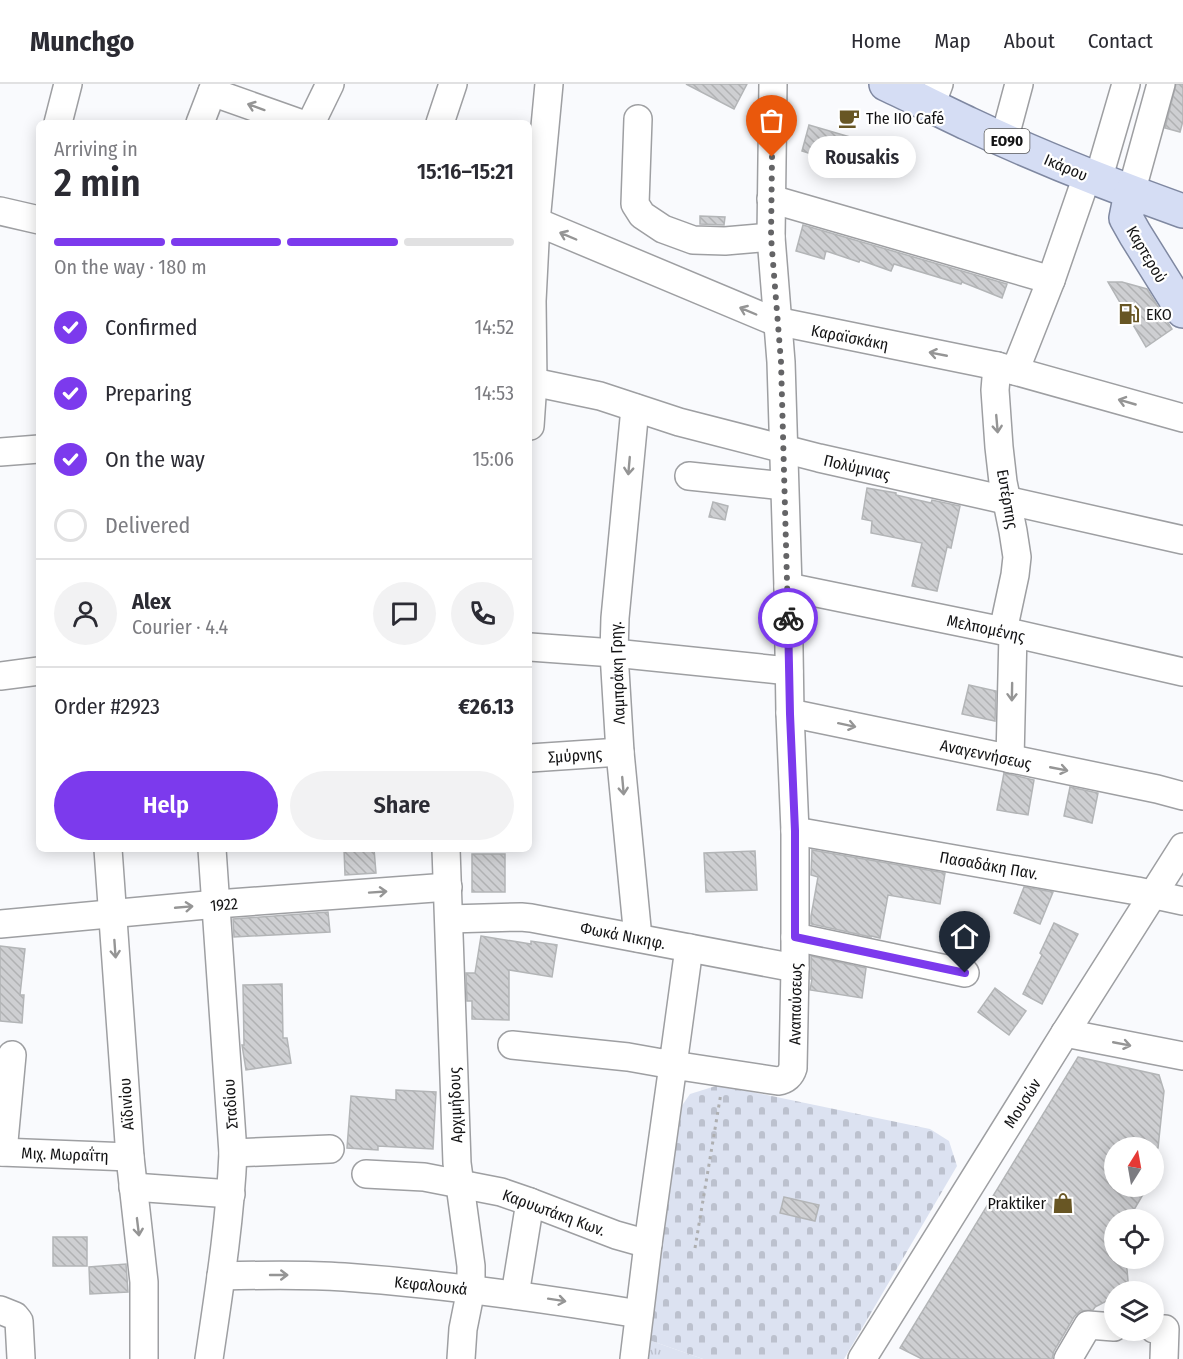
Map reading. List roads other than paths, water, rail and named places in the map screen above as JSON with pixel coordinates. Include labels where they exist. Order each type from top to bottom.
[{"type":"main road","name":"Ικάρου","points":[[886,84],[935,95],[1004,140],[1092,178],[1183,211]]},
{"type":"main road","name":"Καρτερού","points":[[1131,193],[1126,218],[1183,311]]},
{"type":"street","points":[[59,120],[68,84]]},
{"type":"street","points":[[312,120],[330,84]]},
{"type":"street","points":[[441,120],[453,84]]},
{"type":"street","points":[[532,397],[533,221],[549,84]]},
{"type":"street","name":"Αναπαύσεως","points":[[512,1045],[628,1058],[778,1081],[792,1074],[794,1068],[795,831],[781,362],[771,237],[773,84]]},
{"type":"street","points":[[1004,140],[1019,84]]},
{"type":"street","name":"Ευτέρπης","points":[[1010,759],[1008,632],[1017,557],[1003,482],[995,381],[1006,368],[1051,280],[1092,178],[1126,84]]},
{"type":"street","points":[[1131,193],[1161,84]]},
{"type":"street","points":[[201,120],[213,88],[292,120]]},
{"type":"street","points":[[638,119],[635,204],[642,215],[663,229],[693,240],[725,241],[771,237]]},
{"type":"street","points":[[771,200],[1051,280]]},
{"type":"street","points":[[0,211],[36,211]]},
{"type":"street","name":"Καραϊσκάκη","points":[[533,221],[777,322],[1006,368],[1183,417]]},
{"type":"street","name":"Πολύμνιας","points":[[533,382],[600,396],[679,422],[783,449],[1183,540]]},
{"type":"street","name":"Λαμπράκη Γρηγ.","points":[[635,408],[615,618],[614,653],[620,752],[638,938]]},
{"type":"street","points":[[0,452],[36,450]]},
{"type":"street","points":[[689,476],[784,486]]},
{"type":"street","name":"Μελπομένης","points":[[788,587],[1008,632],[1183,672]]},
{"type":"street","points":[[532,647],[789,671]]},
{"type":"street","points":[[0,676],[36,671]]},
{"type":"street","name":"Αναγεννήσεως","points":[[790,714],[1183,795]]},
{"type":"street","name":"Σμύρνης","points":[[532,758],[620,752]]},
{"type":"street","name":"Πασαδάκη Παν.","points":[[795,831],[1183,901]]},
{"type":"street","name":"Μουσών","points":[[862,1359],[1183,847]]},
{"type":"street","name":"Αϊδινίου","points":[[108,852],[130,1157],[144,1282],[144,1359]]},
{"type":"street","name":"Σταδίου","points":[[209,1359],[231,1194],[233,1154],[212,852]]},
{"type":"street","name":"Αρχιμήδους","points":[[446,852],[457,1162],[470,1249],[471,1289],[463,1329],[461,1359]]},
{"type":"street","name":"1922","points":[[0,924],[217,904],[448,887]]},
{"type":"street","name":"Φωκά Νικηφ.","points":[[449,920],[531,918],[795,968]]},
{"type":"street","points":[[795,937],[965,973]]},
{"type":"street","points":[[634,1359],[689,948]]},
{"type":"street","points":[[1065,1033],[1183,1056]]},
{"type":"street","points":[[2,1152],[12,1055]]},
{"type":"street","points":[[233,1154],[330,1149]]},
{"type":"street","name":"Μιχ. Μωραΐτη","points":[[2,1152],[130,1157]]},
{"type":"street","name":"Καρυωτάκη Κων.","points":[[366,1174],[424,1177],[501,1192],[616,1235],[648,1244]]},
{"type":"street","points":[[133,1187],[231,1194]]},
{"type":"street","points":[[515,1294],[531,1202]]},
{"type":"street","name":"Κεφαλουκά","points":[[221,1276],[345,1277],[515,1294],[639,1314]]},
{"type":"street","points":[[0,1310],[10,1312],[18,1321],[19,1357]]},
{"type":"street","points":[[1068,1359],[1088,1325],[1104,1326]]},
{"type":"street","points":[[1164,1329],[1164,1359]]},
{"type":"place","name":"The IIO Café","points":[[849,118]]},
{"type":"place","name":"Rousakis","points":[[772,157]]},
{"type":"place","name":"EKO","points":[[1129,314]]},
{"type":"place","name":"Praktiker","points":[[1063,1203]]}]
